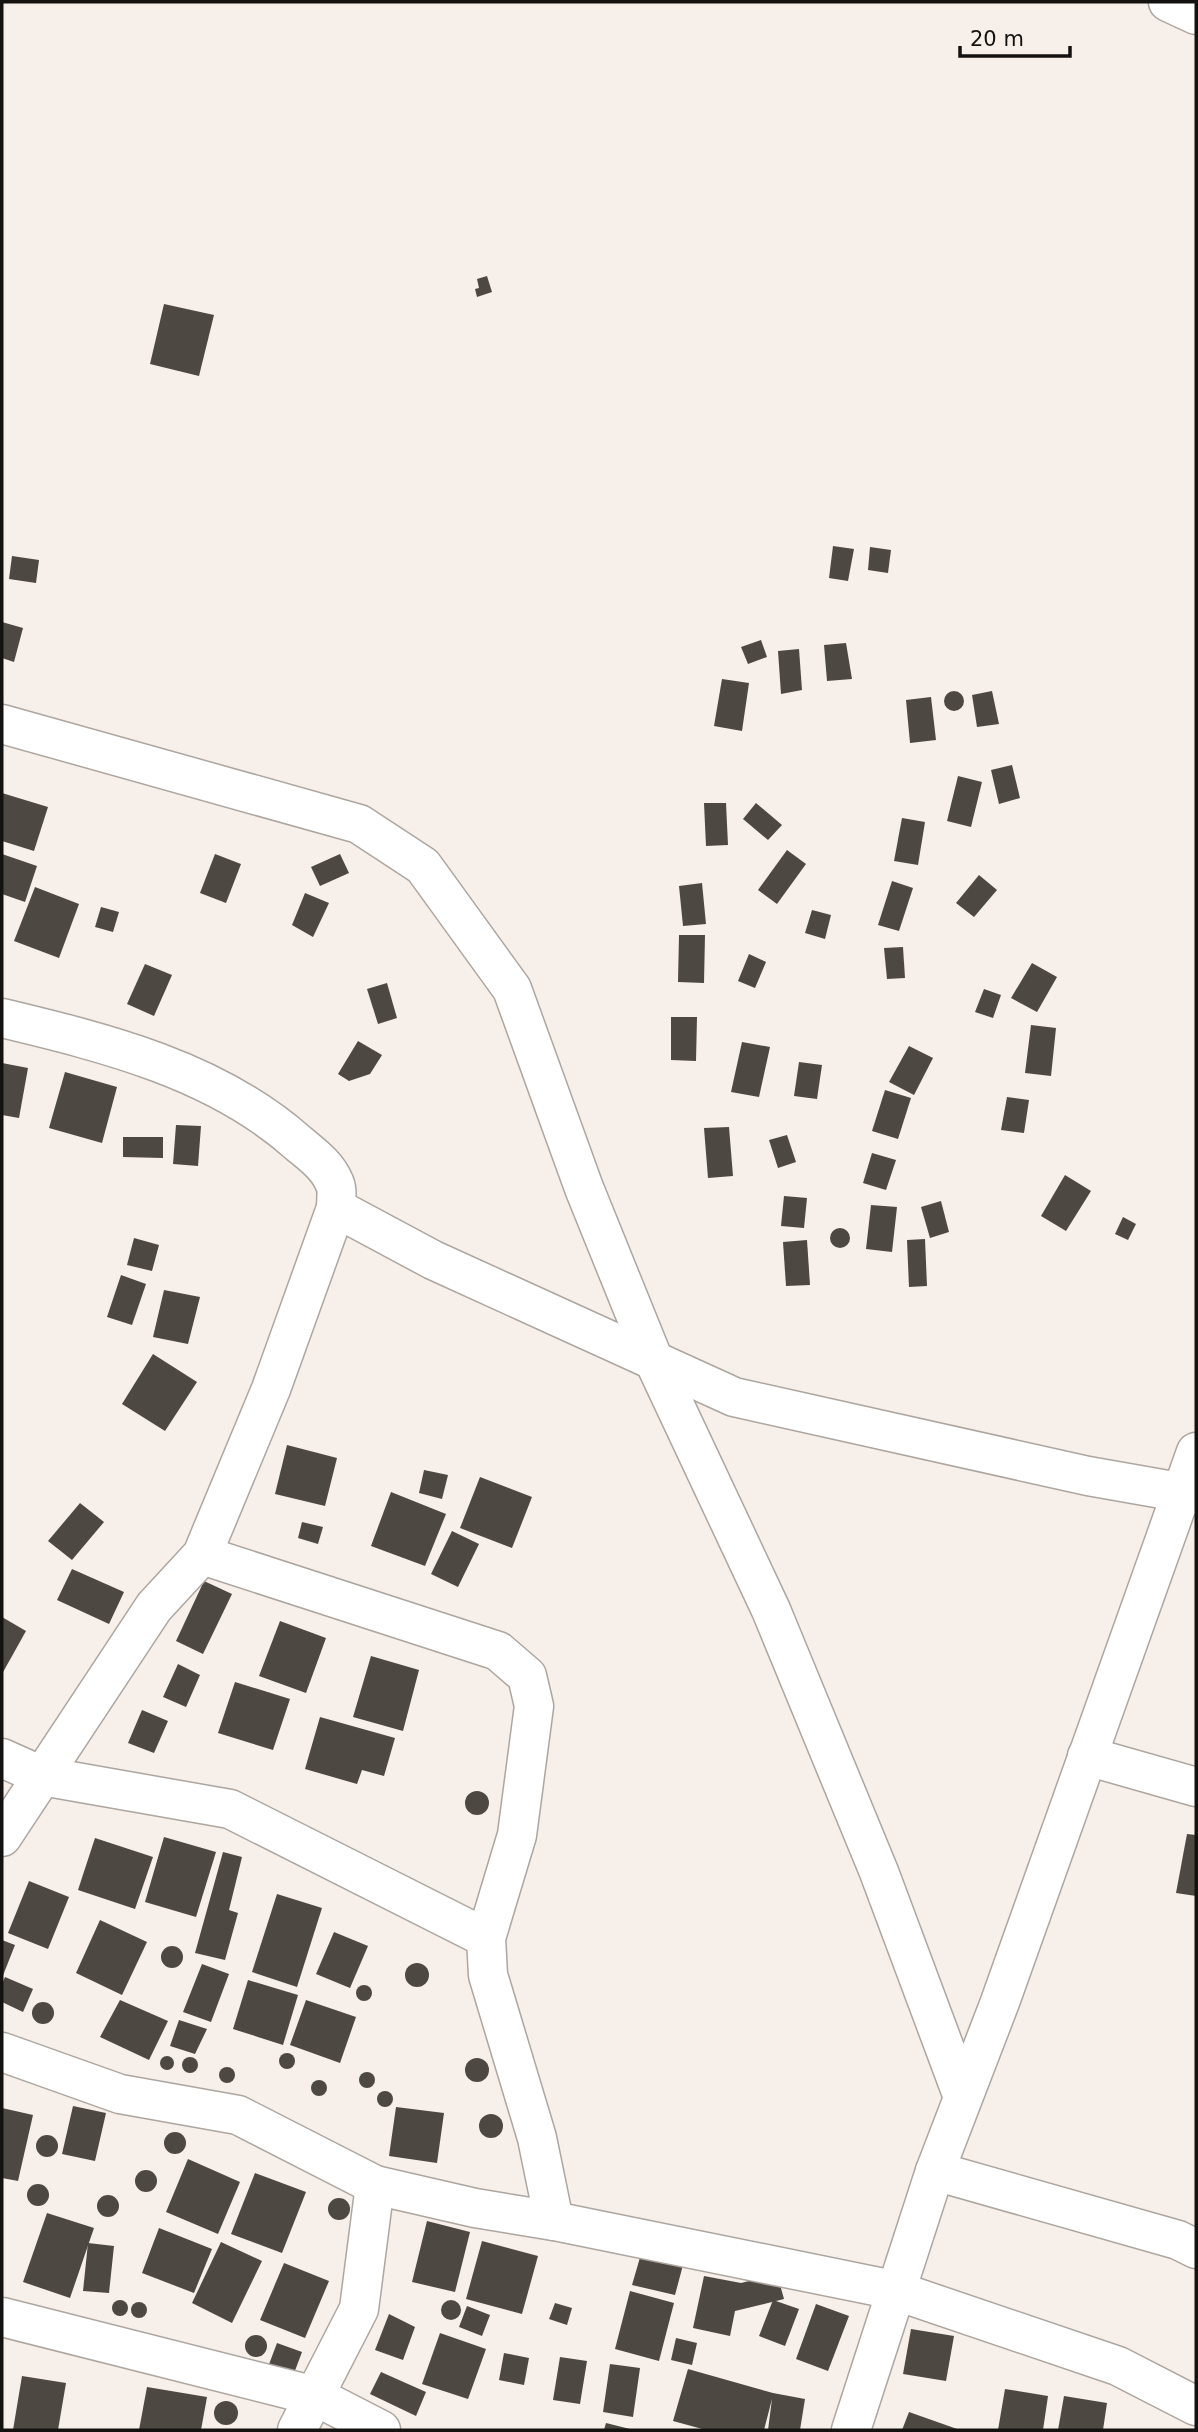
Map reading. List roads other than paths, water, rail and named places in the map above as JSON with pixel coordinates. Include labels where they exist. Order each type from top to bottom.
[{"type":"street","points":[[1168,2],[1196,15]]},
{"type":"street","points":[[2,724],[359,824],[423,866],[512,989],[584,1188],[654,1361],[771,1610],[878,1872],[963,2097]]},
{"type":"street","points":[[2,1018],[87,1038],[187,1072],[279,1126],[323,1164],[336,1184],[336,1208],[271,1389],[202,1555],[154,1607],[2,1837]]},
{"type":"street","points":[[336,1208],[433,1260],[734,1397],[1088,1476],[1189,1494]]},
{"type":"street","points":[[851,2430],[894,2290],[935,2171],[1087,1756],[1189,1494],[1196,1452]]},
{"type":"street","points":[[202,1555],[498,1651],[527,1676],[534,1706],[517,1835],[486,1938],[488,1975],[537,2138],[554,2221]]},
{"type":"street","points":[[1087,1756],[1196,1787]]},
{"type":"street","points":[[2,1758],[42,1776],[230,1809],[486,1938]]},
{"type":"street","points":[[2,2052],[120,2094],[238,2115],[375,2185],[475,2208],[554,2221],[894,2290],[1118,2366],[1196,2406]]},
{"type":"street","points":[[935,2171],[1178,2240],[1196,2249]]},
{"type":"street","points":[[298,2430],[359,2309],[375,2185]]},
{"type":"street","points":[[2,2317],[315,2396],[381,2430]]}]
